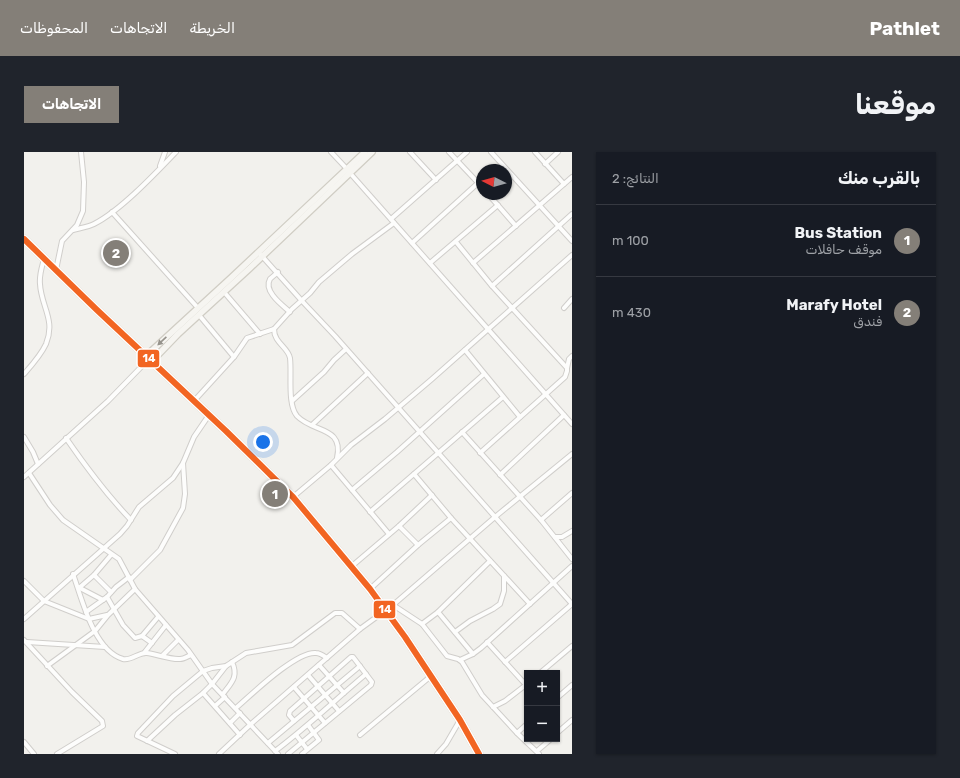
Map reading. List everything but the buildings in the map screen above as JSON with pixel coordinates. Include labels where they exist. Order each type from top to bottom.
[{"type":"highway","points":[[24,239],[293,497],[352,566],[405,636],[460,720],[479,754]]},
{"type":"main road","points":[[149,358],[224,292],[261,254],[348,171],[365,152]]},
{"type":"main road","points":[[348,171],[372,152]]},
{"type":"main road","points":[[149,358],[198,308],[261,254]]},
{"type":"street","points":[[56,270],[62,242],[73,230],[83,211],[84,182],[81,152]]},
{"type":"street","points":[[159,169],[165,152]]},
{"type":"street","points":[[73,230],[92,225],[112,212],[128,199],[176,152]]},
{"type":"street","points":[[331,152],[572,424]]},
{"type":"street","points":[[410,152],[436,180]]},
{"type":"street","points":[[449,152],[476,181]]},
{"type":"street","points":[[194,401],[234,357],[247,338],[274,330],[319,282],[393,221],[467,152]]},
{"type":"street","points":[[491,152],[572,240]]},
{"type":"street","points":[[535,152],[564,184]]},
{"type":"street","points":[[545,164],[558,152]]},
{"type":"street","points":[[473,263],[572,178]]},
{"type":"street","points":[[412,243],[476,185]]},
{"type":"street","points":[[493,200],[516,226]]},
{"type":"street","points":[[430,263],[498,205]]},
{"type":"street","points":[[112,212],[198,308]]},
{"type":"street","points":[[492,286],[572,214]]},
{"type":"street","points":[[456,242],[492,286],[567,368]]},
{"type":"street","points":[[261,254],[572,604],[505,662]]},
{"type":"street","points":[[293,497],[331,465],[359,438],[399,408],[513,309],[572,255]]},
{"type":"street","points":[[24,374],[41,352],[46,344],[48,336],[50,322],[40,284],[40,275],[44,259]]},
{"type":"street","points":[[278,272],[270,279],[270,290],[290,312]]},
{"type":"street","points":[[224,292],[260,334]]},
{"type":"street","points":[[564,308],[572,299]]},
{"type":"street","points":[[199,315],[234,357]]},
{"type":"street","points":[[274,330],[276,339],[290,358],[292,401],[296,415],[334,437],[338,446],[337,458]]},
{"type":"street","points":[[292,401],[324,372],[346,349]]},
{"type":"street","points":[[465,350],[520,417]]},
{"type":"street","points":[[480,453],[565,377],[568,359],[572,356]]},
{"type":"street","points":[[24,477],[121,388],[149,358]]},
{"type":"street","points":[[312,425],[368,373]]},
{"type":"street","points":[[352,490],[484,374]]},
{"type":"street","points":[[370,512],[503,397]]},
{"type":"street","points":[[24,619],[73,574],[120,534],[139,507],[173,478],[183,464],[194,437],[209,415]]},
{"type":"street","points":[[500,475],[564,415]]},
{"type":"street","points":[[462,432],[541,520],[572,559]]},
{"type":"street","points":[[24,437],[38,464]]},
{"type":"street","points":[[66,438],[112,500],[131,520]]},
{"type":"street","points":[[219,754],[251,724],[360,629],[393,605],[495,517],[572,454]]},
{"type":"street","points":[[86,612],[129,579],[160,550],[183,508],[185,494],[183,464]]},
{"type":"street","points":[[331,465],[389,534]]},
{"type":"street","points":[[29,472],[56,513],[63,520],[118,559],[135,588],[191,655],[212,684],[276,752],[366,674]]},
{"type":"street","points":[[414,474],[451,518],[530,604]]},
{"type":"street","points":[[541,520],[572,493]]},
{"type":"street","points":[[352,566],[399,526],[432,495]]},
{"type":"street","points":[[370,589],[418,545],[451,518]]},
{"type":"street","points":[[399,526],[418,545]]},
{"type":"street","points":[[555,537],[562,537],[572,531]]},
{"type":"street","points":[[78,587],[94,574],[111,555]]},
{"type":"street","points":[[422,624],[438,612],[490,561]]},
{"type":"street","points":[[460,660],[473,654],[488,642],[572,566]]},
{"type":"street","points":[[73,574],[86,612],[95,631],[105,647],[116,655],[124,659],[128,659],[144,653],[179,660],[191,655]]},
{"type":"street","points":[[94,574],[112,592]]},
{"type":"street","points":[[455,632],[470,621],[500,604],[504,591],[504,576]]},
{"type":"street","points":[[24,581],[44,601],[89,619],[108,614]]},
{"type":"street","points":[[78,587],[105,598],[114,609],[123,625],[135,638],[142,636],[158,617]]},
{"type":"street","points":[[47,666],[95,631],[108,614],[135,588]]},
{"type":"street","points":[[393,605],[422,624],[445,654],[460,660],[479,691],[517,733],[538,753],[548,742]]},
{"type":"street","points":[[438,612],[473,654]]},
{"type":"street","points":[[148,741],[175,715],[203,693],[226,666],[246,653],[292,645],[335,613],[342,613],[360,629]]},
{"type":"street","points":[[144,653],[166,625]]},
{"type":"street","points":[[142,636],[152,643]]},
{"type":"street","points":[[162,656],[178,640]]},
{"type":"street","points":[[26,641],[105,647]]},
{"type":"street","points":[[26,641],[47,666],[102,721],[103,724],[103,726],[99,729],[57,754]]},
{"type":"street","points":[[488,642],[524,681]]},
{"type":"street","points":[[544,670],[572,646]]},
{"type":"street","points":[[567,650],[572,655]]},
{"type":"street","points":[[236,708],[287,664],[313,653],[318,653],[327,658]]},
{"type":"street","points":[[288,754],[371,685],[372,682],[353,657],[351,657],[290,711],[290,715],[294,721]]},
{"type":"street","points":[[215,706],[224,696],[234,679],[235,668],[232,662]]},
{"type":"street","points":[[319,665],[344,693]]},
{"type":"street","points":[[175,754],[137,736],[139,730],[174,696],[203,671],[226,666]]},
{"type":"street","points":[[268,743],[360,666]]},
{"type":"street","points":[[308,675],[340,711]]},
{"type":"street","points":[[360,735],[431,676]]},
{"type":"street","points":[[560,695],[572,685]]},
{"type":"street","points":[[493,707],[505,702],[524,686]]},
{"type":"street","points":[[294,687],[312,706],[325,723]]},
{"type":"street","points":[[203,693],[240,735]]},
{"type":"street","points":[[230,723],[240,713]]},
{"type":"street","points":[[437,754],[446,744],[460,720]]},
{"type":"street","points":[[560,730],[572,720]]},
{"type":"street","points":[[302,754],[319,740],[308,725]]},
{"type":"street","points":[[517,733],[524,727]]},
{"type":"street","points":[[296,735],[307,750]]},
{"type":"street","points":[[24,742],[34,754]]},
{"type":"transit line","name":"14","points":[[24,239],[226,431],[293,497],[370,589],[405,637],[460,720],[479,754]]},
{"type":"place","name":"Marafy Hotel","points":[[116,253]]},
{"type":"place","name":"Bus Station","points":[[275,494]]}]
